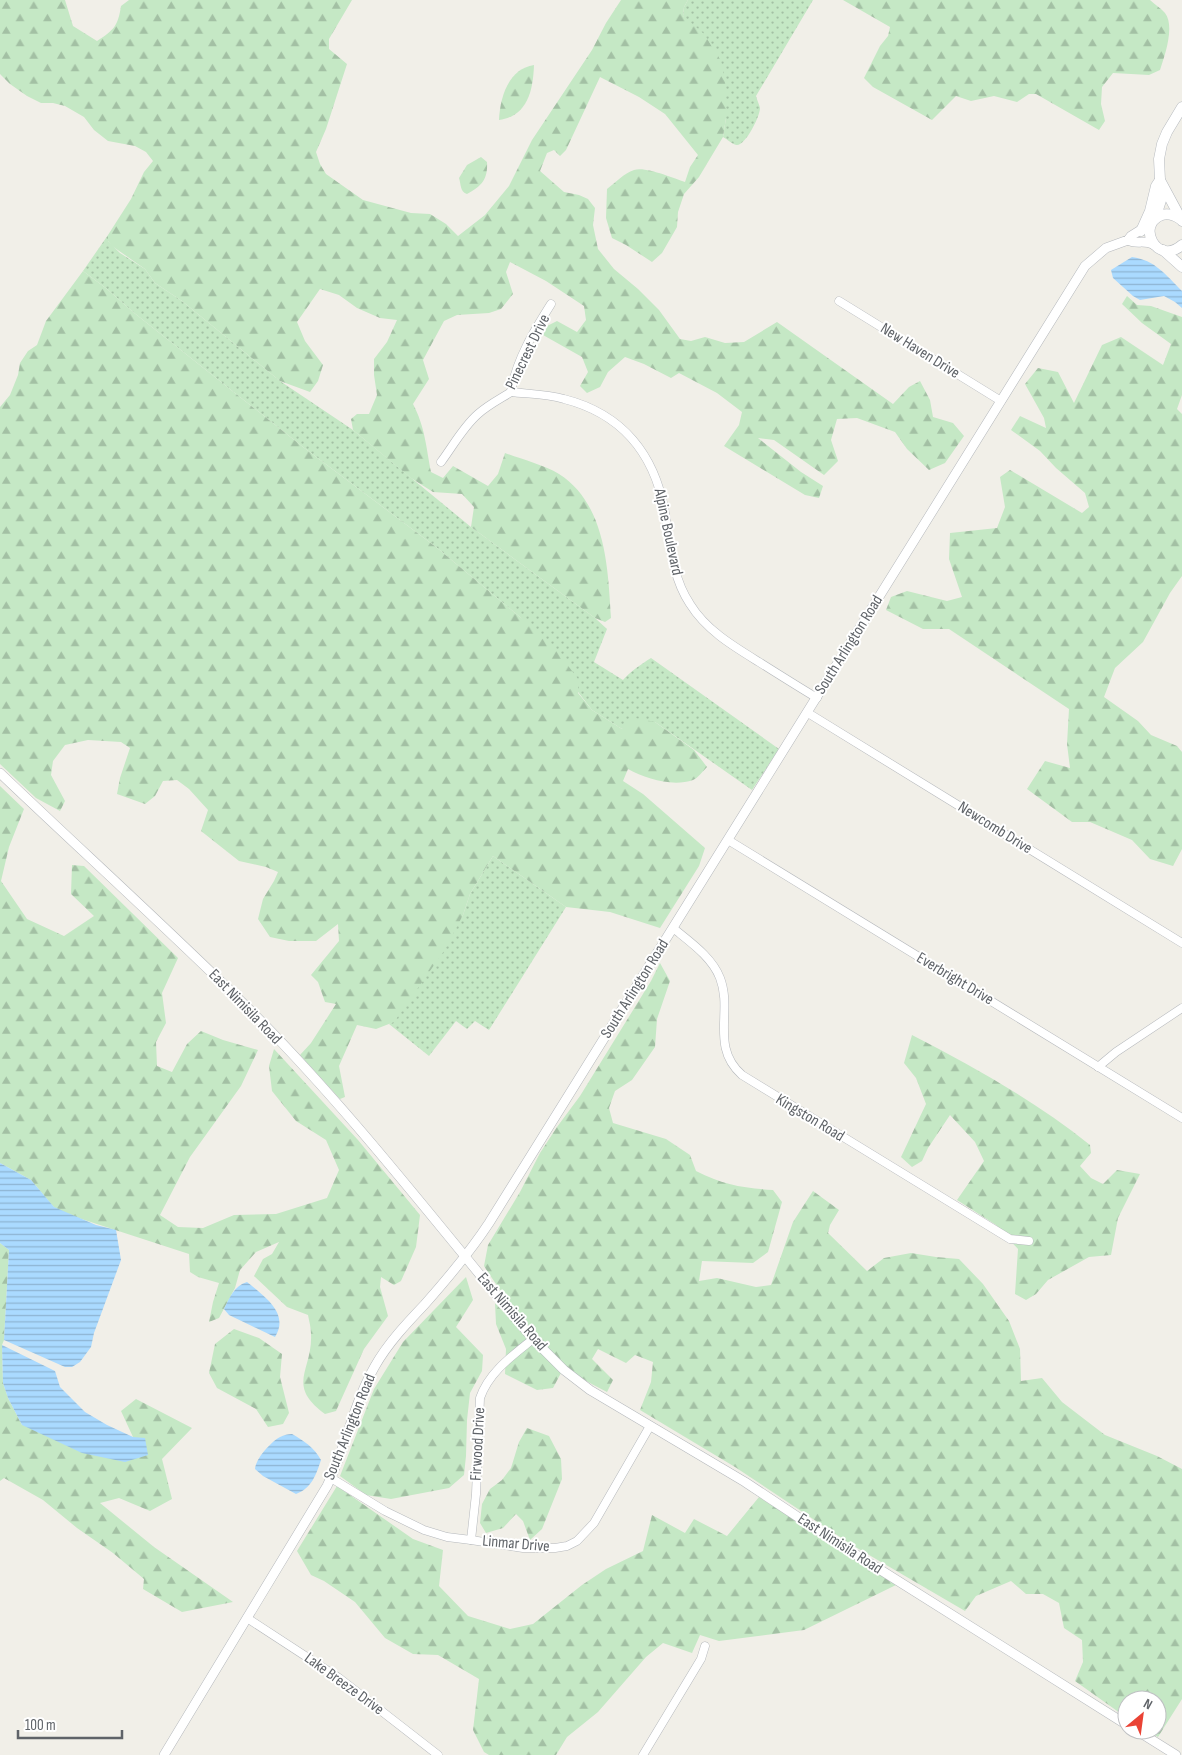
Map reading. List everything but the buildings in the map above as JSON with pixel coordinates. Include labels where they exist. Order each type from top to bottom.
[{"type":"main road","points":[[1181,220],[1160,180],[1159,159],[1167,132],[1182,107]]},
{"type":"main road","points":[[1141,230],[1150,211],[1156,186],[1160,180]]},
{"type":"main road","points":[[1164,190],[1149,233],[1158,247],[1182,267]]},
{"type":"main road","points":[[1154,220],[1164,214],[1170,214],[1181,220]]},
{"type":"main road","points":[[1158,247],[1171,251],[1182,244]]},
{"type":"street","name":"South Arlington Road","points":[[164,1755],[331,1478],[360,1399],[375,1366],[397,1335],[465,1256],[489,1223],[1085,266],[1106,248],[1128,240],[1154,220]]},
{"type":"street","points":[[1128,240],[1132,242],[1145,241],[1158,247]]},
{"type":"street","name":"New Haven Drive","points":[[839,301],[1001,401]]},
{"type":"street","name":"Pinecrest Drive","points":[[441,462],[478,414],[511,392],[520,362],[539,323],[551,304]]},
{"type":"street","name":"Alpine Boulevard","points":[[511,392],[547,395],[584,405],[606,416],[628,433],[649,463],[658,484],[675,570],[681,588],[694,610],[708,627],[720,636],[817,698]]},
{"type":"street","name":"Newcomb Drive","points":[[808,713],[1182,943]]},
{"type":"street","name":"East Nimisila Road","points":[[0,774],[159,921],[250,1010],[338,1105],[533,1339],[578,1382],[745,1482],[833,1540],[1117,1719]]},
{"type":"street","name":"Everbright Drive","points":[[728,840],[1182,1118]]},
{"type":"street","name":"Kingston Road","points":[[673,928],[706,957],[716,969],[724,996],[723,1029],[725,1048],[732,1064],[739,1072],[757,1085],[1010,1238],[1029,1242]]},
{"type":"street","points":[[1098,1067],[1116,1052],[1182,1008]]},
{"type":"street","name":"Firwood Drive","points":[[471,1540],[477,1478],[480,1398],[494,1373],[533,1339]]},
{"type":"street","name":"Linmar Drive","points":[[331,1478],[410,1524],[447,1537],[543,1549],[560,1548],[577,1541],[594,1523],[650,1426]]},
{"type":"street","name":"Lake Breeze Drive","points":[[248,1618],[339,1678],[438,1755]]},
{"type":"street","points":[[643,1755],[701,1659],[705,1646]]},
{"type":"street","points":[[1152,1740],[1176,1755]]},
{"type":"green space","points":[[0,0],[65,0],[73,26],[97,41],[108,34],[114,27],[117,23],[121,6],[129,0],[352,0],[329,39],[329,49],[347,64],[326,129],[316,152],[320,164],[326,174],[363,200],[411,213],[430,214],[446,224],[458,236],[485,215],[509,186],[532,140],[592,50],[621,0],[688,0],[684,7],[683,16],[704,34],[721,61],[726,87],[726,118],[723,137],[699,177],[684,194],[678,212],[677,227],[662,253],[652,262],[612,238],[606,218],[607,189],[630,171],[645,170],[685,182],[690,167],[698,155],[665,114],[639,97],[600,77],[566,150],[560,156],[554,150],[547,153],[540,171],[564,192],[588,199],[595,208],[593,225],[598,249],[614,269],[659,310],[680,339],[691,341],[705,337],[725,343],[744,342],[777,322],[893,404],[909,387],[920,381],[930,400],[933,417],[953,423],[964,436],[945,463],[929,470],[907,449],[895,432],[857,418],[837,419],[831,440],[838,461],[824,475],[774,440],[758,438],[801,472],[823,486],[819,498],[805,495],[724,446],[739,425],[742,412],[717,393],[679,373],[671,378],[644,364],[625,357],[608,372],[600,387],[587,393],[580,386],[588,372],[582,357],[543,335],[547,326],[557,321],[577,332],[586,320],[584,306],[546,281],[510,262],[506,272],[513,294],[501,309],[489,313],[457,315],[444,321],[423,360],[429,379],[413,404],[423,429],[431,472],[443,478],[453,466],[488,486],[498,474],[505,453],[553,471],[575,487],[587,502],[595,520],[602,538],[606,558],[611,618],[605,622],[595,618],[471,527],[474,507],[462,494],[433,492],[411,478],[353,430],[351,419],[357,414],[369,414],[377,395],[374,359],[387,342],[397,320],[380,318],[357,308],[339,295],[320,289],[297,322],[305,341],[323,365],[318,381],[310,392],[280,381],[182,301],[155,283],[145,269],[112,246],[108,241],[108,235],[131,199],[144,172],[153,161],[146,152],[135,146],[108,141],[94,130],[84,117],[65,106],[41,103],[27,96],[0,74]]},
{"type":"green space","points":[[688,0],[813,0],[756,96],[760,108],[758,117],[752,130],[741,144],[737,145],[723,137],[726,118],[726,88],[683,16],[684,7]]},
{"type":"green space","points":[[843,0],[1150,0],[1165,13],[1168,19],[1169,33],[1160,70],[1149,75],[1113,73],[1102,87],[1101,104],[1105,121],[1099,130],[1036,94],[1029,94],[1017,102],[994,96],[971,101],[956,96],[932,120],[873,87],[864,78],[880,46],[888,36],[890,27]]},
{"type":"green space","points":[[534,65],[530,92],[523,107],[509,118],[499,120],[501,103],[512,78],[518,72]]},
{"type":"green space","points":[[481,157],[487,162],[485,177],[477,188],[467,194],[462,190],[459,178],[467,165]]},
{"type":"green space","points":[[108,235],[108,241],[120,253],[145,269],[155,283],[182,301],[280,381],[353,430],[471,527],[595,618],[607,629],[594,662],[623,680],[651,658],[779,749],[752,790],[655,722],[622,729],[592,710],[520,617],[436,547],[303,447],[83,271]]},
{"type":"green space","points":[[83,271],[303,447],[436,547],[520,617],[557,651],[578,679],[578,693],[592,710],[622,729],[635,718],[655,722],[694,750],[707,767],[693,780],[677,783],[660,781],[628,769],[623,781],[643,794],[705,848],[699,866],[660,928],[610,912],[566,907],[493,856],[470,894],[463,915],[444,951],[394,1022],[376,1029],[357,1025],[339,1066],[345,1097],[340,1099],[300,1055],[311,1043],[336,1004],[325,1002],[318,982],[311,975],[339,941],[338,924],[316,941],[289,941],[270,937],[258,919],[263,899],[278,872],[266,867],[239,861],[201,831],[208,810],[189,789],[177,780],[163,781],[155,796],[145,804],[117,794],[130,748],[121,742],[88,740],[65,745],[53,761],[51,775],[65,801],[60,811],[36,798],[0,764],[0,407],[10,395],[18,375],[20,363],[28,351],[37,345],[46,321]]},
{"type":"green space","points":[[1127,296],[1137,305],[1151,306],[1182,317],[1182,395],[1177,409],[1182,414],[1182,576],[1170,593],[1143,642],[1115,668],[1104,697],[1138,721],[1151,735],[1177,746],[1182,752],[1182,849],[1173,866],[1150,859],[1132,840],[1090,822],[1072,822],[1027,789],[1045,761],[1070,768],[1067,744],[1069,709],[949,629],[923,629],[886,610],[891,597],[907,591],[947,601],[962,597],[949,559],[950,533],[997,528],[1005,507],[1000,477],[1010,470],[1082,513],[1089,507],[1085,493],[1056,468],[1040,451],[1011,430],[1020,416],[1046,428],[1044,418],[1025,384],[1038,368],[1058,372],[1074,403],[1102,345],[1121,337],[1163,365],[1171,344],[1142,323],[1122,304]]},
{"type":"green space","points":[[0,786],[24,809],[9,847],[1,881],[27,919],[64,936],[94,916],[71,894],[72,865],[84,866],[178,958],[162,993],[166,1023],[156,1042],[157,1066],[172,1072],[187,1044],[201,1031],[223,1040],[258,1050],[241,1086],[190,1157],[160,1215],[178,1227],[203,1228],[234,1215],[276,1214],[327,1198],[339,1170],[326,1140],[296,1121],[272,1091],[269,1066],[274,1049],[358,1140],[420,1215],[416,1247],[401,1281],[394,1285],[381,1277],[380,1287],[388,1316],[364,1349],[336,1411],[325,1414],[313,1404],[306,1394],[304,1377],[311,1347],[308,1315],[287,1307],[254,1276],[263,1259],[272,1254],[279,1242],[256,1252],[240,1270],[235,1288],[219,1318],[209,1322],[219,1283],[198,1277],[190,1272],[189,1254],[57,1211],[31,1180],[0,1163]]},
{"type":"green space","points":[[493,856],[566,907],[489,1030],[475,1021],[467,1029],[456,1021],[429,1056],[389,1024],[394,1021],[463,915],[470,894]]},
{"type":"green space","points":[[660,963],[670,981],[657,1019],[655,1047],[632,1080],[615,1091],[609,1108],[613,1123],[666,1139],[690,1155],[696,1171],[706,1176],[733,1185],[773,1190],[782,1202],[768,1252],[753,1263],[702,1261],[699,1281],[717,1278],[756,1287],[771,1285],[793,1222],[813,1191],[839,1210],[830,1225],[828,1233],[867,1271],[884,1258],[911,1253],[959,1259],[983,1284],[1009,1321],[1020,1349],[1021,1381],[1042,1378],[1062,1402],[1105,1435],[1157,1456],[1182,1469],[1182,1699],[1167,1723],[1167,1690],[1117,1690],[1117,1711],[1075,1681],[1083,1662],[1082,1640],[1064,1628],[1059,1603],[1043,1594],[1026,1594],[1011,1581],[976,1596],[965,1611],[852,1545],[735,1467],[640,1410],[651,1382],[653,1362],[635,1355],[626,1363],[598,1349],[592,1359],[613,1380],[607,1392],[580,1377],[553,1354],[504,1295],[484,1266],[488,1245],[520,1192],[540,1153],[580,1096],[651,981]]},
{"type":"green space","points":[[912,1035],[1026,1099],[1090,1145],[1091,1153],[1080,1166],[1091,1178],[1103,1184],[1117,1170],[1140,1174],[1118,1218],[1111,1255],[1089,1257],[1048,1280],[1036,1294],[1026,1300],[1015,1294],[1018,1249],[996,1225],[957,1200],[984,1161],[975,1142],[950,1115],[928,1148],[922,1161],[912,1167],[901,1157],[926,1104],[916,1078],[904,1063]]},
{"type":"green space","points":[[0,1243],[9,1250],[4,1340],[2,1345],[3,1383],[8,1398],[22,1425],[133,1437],[121,1411],[136,1399],[192,1428],[162,1459],[172,1499],[150,1511],[119,1498],[100,1503],[154,1547],[233,1602],[182,1612],[143,1589],[144,1579],[43,1500],[4,1478],[0,1481]]},
{"type":"green space","points":[[466,1277],[473,1300],[456,1327],[483,1355],[482,1371],[470,1393],[464,1475],[449,1488],[391,1499],[366,1495],[340,1476],[374,1389],[403,1342]]},
{"type":"green space","points":[[495,1303],[561,1373],[553,1388],[537,1390],[505,1374],[506,1349],[496,1324]]},
{"type":"green space","points":[[234,1329],[259,1338],[282,1354],[280,1377],[289,1413],[283,1424],[268,1427],[256,1409],[217,1388],[209,1373],[215,1344]]},
{"type":"green space","points":[[527,1428],[549,1436],[561,1459],[562,1479],[542,1529],[530,1540],[523,1521],[516,1514],[503,1528],[486,1533],[480,1523],[482,1504],[490,1489],[502,1480],[511,1468],[519,1442]]},
{"type":"green space","points":[[337,1486],[413,1539],[443,1550],[439,1586],[468,1616],[510,1629],[533,1624],[582,1585],[606,1569],[643,1551],[652,1515],[685,1533],[694,1519],[727,1536],[759,1497],[896,1585],[804,1630],[719,1641],[700,1635],[692,1653],[663,1643],[646,1657],[598,1712],[567,1737],[556,1755],[489,1755],[484,1752],[473,1730],[479,1679],[438,1655],[413,1654],[385,1638],[355,1602],[324,1581],[311,1575],[297,1551]]},
{"type":"water","points":[[1132,257],[1147,261],[1171,279],[1182,291],[1182,308],[1164,296],[1140,300],[1113,278],[1111,270]]},
{"type":"water","points":[[0,1163],[31,1180],[54,1207],[96,1225],[116,1230],[121,1260],[94,1333],[91,1347],[80,1362],[72,1367],[65,1367],[4,1340],[9,1250],[0,1243]]},
{"type":"water","points":[[247,1282],[267,1299],[277,1313],[279,1328],[275,1337],[229,1315],[224,1309],[230,1296],[239,1286]]},
{"type":"water","points":[[2,1345],[55,1371],[60,1387],[85,1412],[133,1437],[145,1438],[148,1455],[125,1462],[82,1453],[22,1425],[8,1398],[3,1383]]},
{"type":"water","points":[[292,1434],[312,1448],[321,1460],[310,1485],[296,1494],[263,1476],[255,1469],[261,1455],[276,1439]]}]
